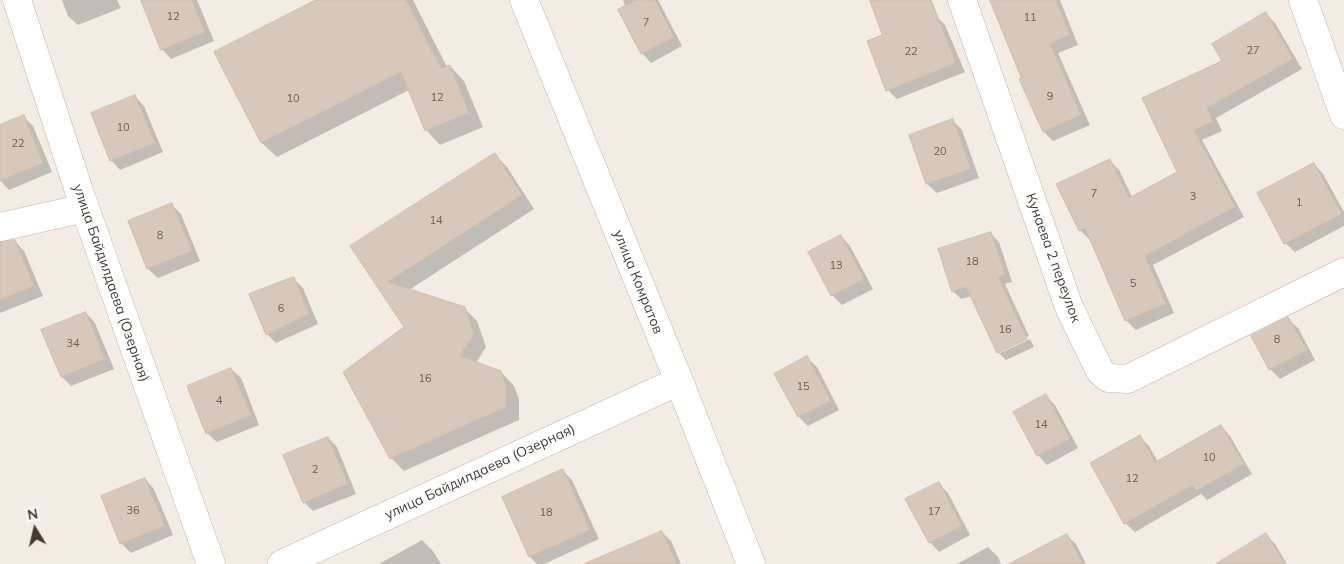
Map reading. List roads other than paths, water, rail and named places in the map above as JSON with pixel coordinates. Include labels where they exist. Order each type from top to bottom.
[{"type":"street","name":"улица Байдилдаева (Озерная)","points":[[17,0],[85,208],[211,564]]},
{"type":"street","name":"улица Комратов","points":[[524,0],[679,380],[750,564]]},
{"type":"street","name":"Кунаева 2 переулок","points":[[962,0],[1068,307],[1100,371],[1108,378],[1128,379],[1344,272]]},
{"type":"street","points":[[1310,2],[1344,116]]},
{"type":"street","points":[[0,227],[85,208]]},
{"type":"street","name":"улица Байдилдаева (Озерная)","points":[[282,564],[679,380]]}]
